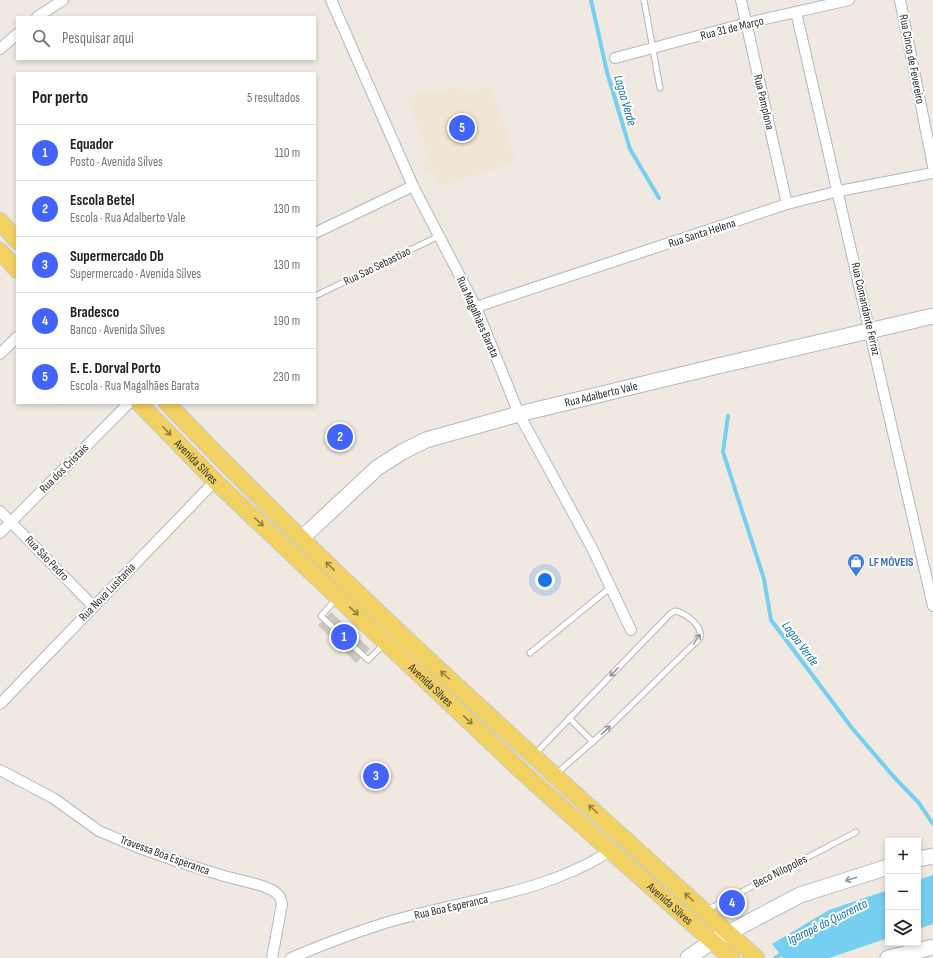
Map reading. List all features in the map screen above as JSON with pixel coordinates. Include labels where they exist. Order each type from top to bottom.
[{"type":"main road","points":[[0,221],[16,240]]},
{"type":"main road","points":[[0,251],[16,269]]},
{"type":"main road","name":"Avenida Silves","points":[[140,404],[215,481],[529,778],[609,852],[730,958]]},
{"type":"main road","name":"Avenida Silves","points":[[168,404],[224,463],[412,644],[728,933],[753,954]]},
{"type":"street","points":[[39,16],[63,0]]},
{"type":"street","name":"Rua Magalhães Barata","points":[[331,0],[413,186],[476,307],[519,414],[592,548],[631,630]]},
{"type":"street","name":"Rua Pamplona","points":[[741,0],[787,204]]},
{"type":"street","name":"Rua 31 de Março","points":[[615,58],[747,23],[849,0]]},
{"type":"street","name":"Rua Cinco de Fevereiro","points":[[900,0],[933,166]]},
{"type":"street","name":"Rua Comandante Ferraz","points":[[796,12],[839,191],[933,606]]},
{"type":"street","points":[[0,49],[16,35]]},
{"type":"street","name":"Rua Santa Helena","points":[[476,307],[787,204],[839,191],[933,173]]},
{"type":"street","points":[[316,233],[413,186]]},
{"type":"street","name":"Rua Adalberto Vale","points":[[302,538],[377,468],[402,452],[426,440],[519,414],[933,316]]},
{"type":"street","points":[[0,354],[16,338]]},
{"type":"street","name":"Rua dos Cristais","points":[[0,533],[128,404]]},
{"type":"street","name":"Rua Nova Lusitania","points":[[0,704],[215,481]]},
{"type":"street","name":"Rua São Pedro","points":[[0,511],[93,606]]},
{"type":"street","name":"Travessa Boa Esperanca","points":[[0,770],[53,798],[99,831],[137,847],[180,862],[224,876],[263,886],[274,891],[280,897],[282,904],[272,958]]},
{"type":"street","name":"Rua Boa Esperanca","points":[[291,958],[385,923],[518,892],[563,876],[609,852]]},
{"type":"street","points":[[921,858],[933,856]]},
{"type":"street","points":[[688,958],[711,942],[800,895],[885,868]]},
{"type":"street","points":[[888,958],[933,947]]},
{"type":"lane","points":[[644,0],[654,48],[660,88]]},
{"type":"lane","name":"Rua Sao Sebastiao","points":[[316,296],[439,236]]},
{"type":"lane","points":[[530,654],[611,587]]},
{"type":"lane","points":[[338,597],[320,616],[368,660],[386,642]]},
{"type":"lane","points":[[534,755],[670,614],[675,611],[682,613],[700,628],[700,638],[593,742],[555,774]]},
{"type":"lane","points":[[569,718],[593,742]]},
{"type":"lane","name":"Beco Nilopoles","points":[[705,911],[856,832]]},
{"type":"shaded area","points":[[460,85],[464,94],[491,85],[516,162],[440,186],[433,171],[427,173],[423,161],[429,159],[408,97],[433,89],[435,93]]},
{"type":"water","points":[[933,875],[933,924],[921,928],[921,910],[921,879]]},
{"type":"water","points":[[885,891],[885,939],[829,958],[783,958],[772,944],[829,910]]},
{"type":"building","points":[[331,612],[370,649],[356,663],[318,625]]},
{"type":"waterway","name":"Lagoa Verde","points":[[591,0],[607,72],[630,149],[659,198]]},
{"type":"waterway","name":"Lagoa Verde","points":[[728,416],[723,452],[764,579],[771,620],[852,728],[893,776],[919,803],[933,824]]},
{"type":"waterway","name":"Igarapé do Quarenta","points":[[775,958],[785,952]]},
{"type":"place","name":"E. E. Dorval Porto","points":[[462,128]]},
{"type":"place","name":"Escola Betel","points":[[340,437]]},
{"type":"place","name":"LF MÓVEIS","points":[[856,577]]},
{"type":"place","name":"Equador","points":[[344,637]]},
{"type":"place","name":"Supermercado Db","points":[[376,776]]},
{"type":"place","name":"Bradesco","points":[[732,903]]}]
